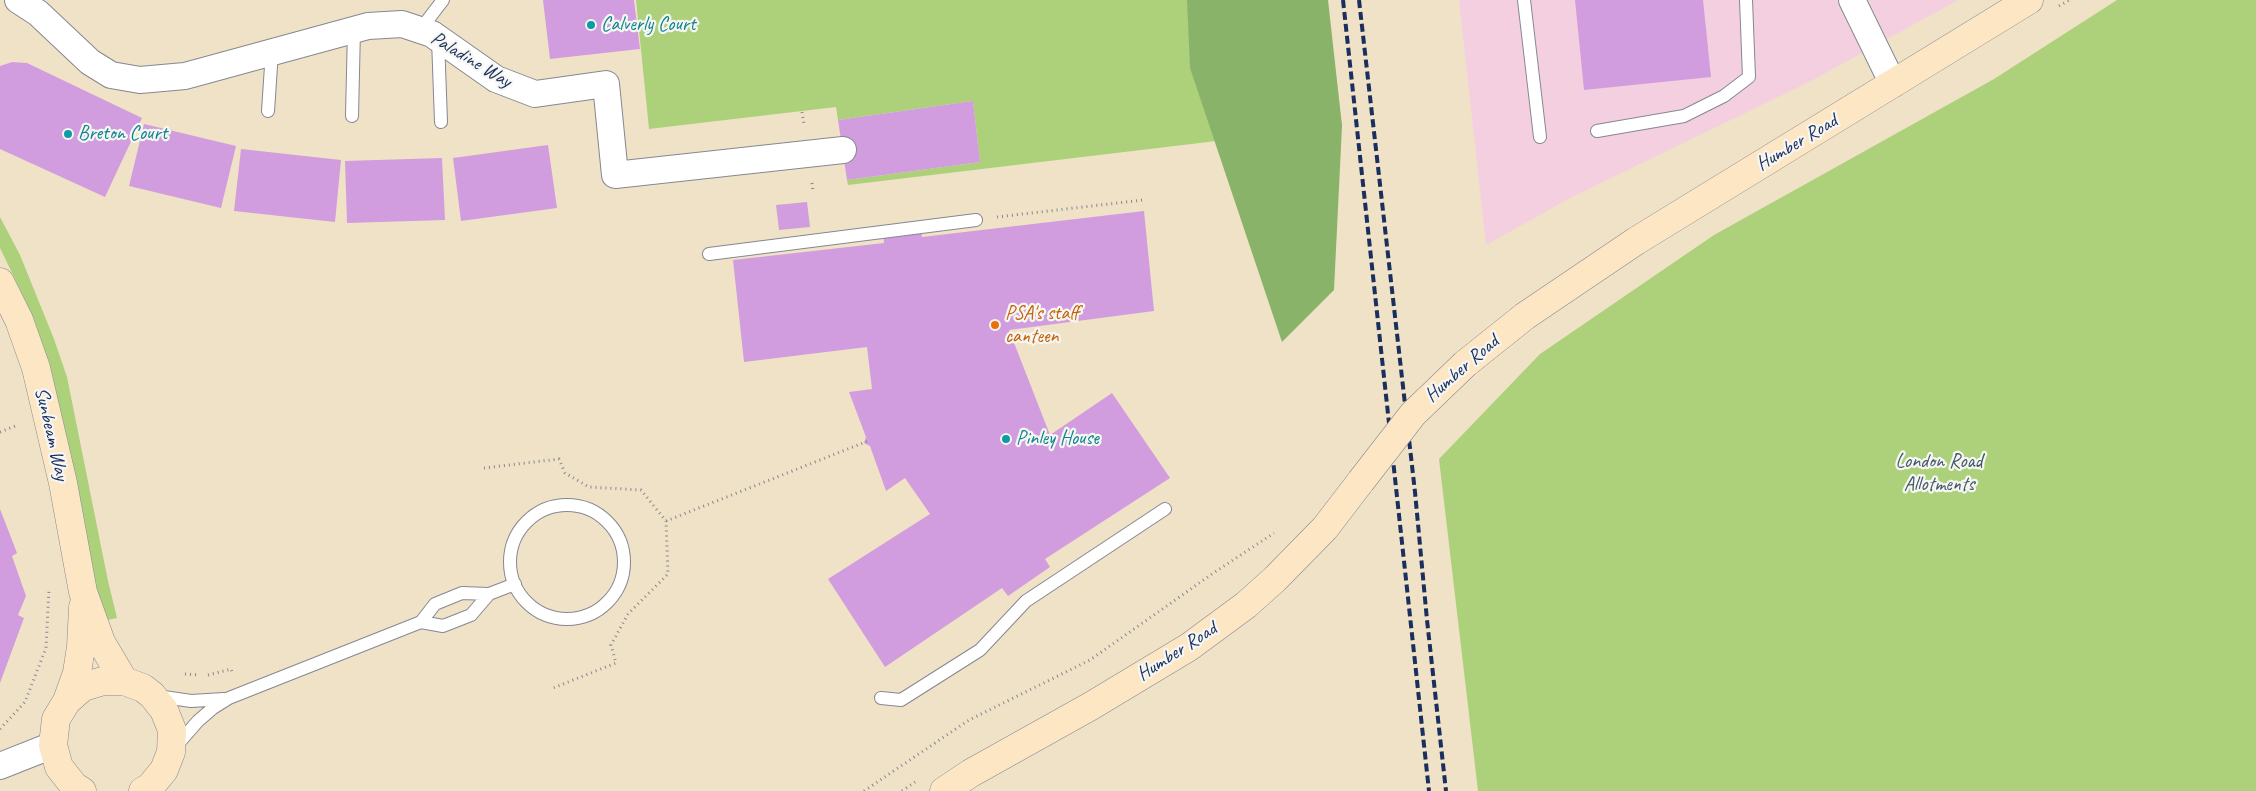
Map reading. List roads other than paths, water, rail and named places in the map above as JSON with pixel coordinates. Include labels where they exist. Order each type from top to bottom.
[{"type":"main road","name":"Humber Road","points":[[944,791],[971,772],[1091,706],[1189,647],[1246,605],[1275,579],[1325,528],[1413,414],[1465,364],[1526,316],[1636,241],[2028,0]]},
{"type":"main road","name":"Sunbeam Way","points":[[0,282],[19,320],[36,368],[63,483],[83,592],[101,642],[124,681]]},
{"type":"main road","name":"Sunbeam Way","points":[[53,745],[56,719],[67,701],[77,673],[81,647],[83,592]]},
{"type":"main road","points":[[67,701],[83,687],[103,680],[124,681],[143,688],[152,694],[164,710],[172,730],[166,771],[150,787],[143,791]]},
{"type":"main road","points":[[53,745],[59,767],[74,786],[82,791]]},
{"type":"street","name":"Paladine Way","points":[[18,0],[38,13],[90,62],[111,74],[140,80],[185,76],[354,29],[368,26],[402,24],[429,34],[496,79],[535,94],[606,84],[615,175],[843,150]]},
{"type":"street","points":[[1852,0],[1893,84]]},
{"type":"street","points":[[0,766],[53,745]]},
{"type":"lane","points":[[441,122],[438,76],[429,34],[444,0]]},
{"type":"lane","points":[[1524,0],[1540,137]]},
{"type":"lane","points":[[1597,131],[1684,116],[1724,96],[1750,77],[1746,0]]},
{"type":"lane","points":[[352,116],[354,29]]},
{"type":"lane","points":[[268,111],[272,51]]},
{"type":"lane","points":[[709,254],[976,220]]},
{"type":"lane","points":[[568,505],[583,508],[597,514],[609,524],[617,536],[624,556],[623,574],[613,595],[597,611],[580,618],[563,619],[549,616],[534,608],[521,596],[515,584],[510,558],[514,543],[522,528],[536,514],[552,507],[568,505]]},
{"type":"lane","points":[[881,698],[901,700],[980,650],[1026,601],[1165,509]]},
{"type":"lane","points":[[166,771],[198,721],[213,708],[235,696],[421,622],[435,604],[462,592],[489,594],[515,584]]},
{"type":"lane","points":[[421,622],[443,626],[471,615],[489,594]]},
{"type":"lane","points":[[152,694],[168,699],[191,701],[235,696]]},
{"type":"railway","points":[[1343,0],[1429,791]]},
{"type":"railway","points":[[1359,0],[1415,492],[1446,791]]},
{"type":"place","name":"Calverly Court","points":[[591,25]]},
{"type":"place","name":"Breton Court","points":[[68,134]]},
{"type":"place","name":"PSA's staff canteen","points":[[995,325]]},
{"type":"place","name":"Pinley House","points":[[1006,439]]},
{"type":"park label","name":"London Road Allotments","points":[[1939,474]]}]
